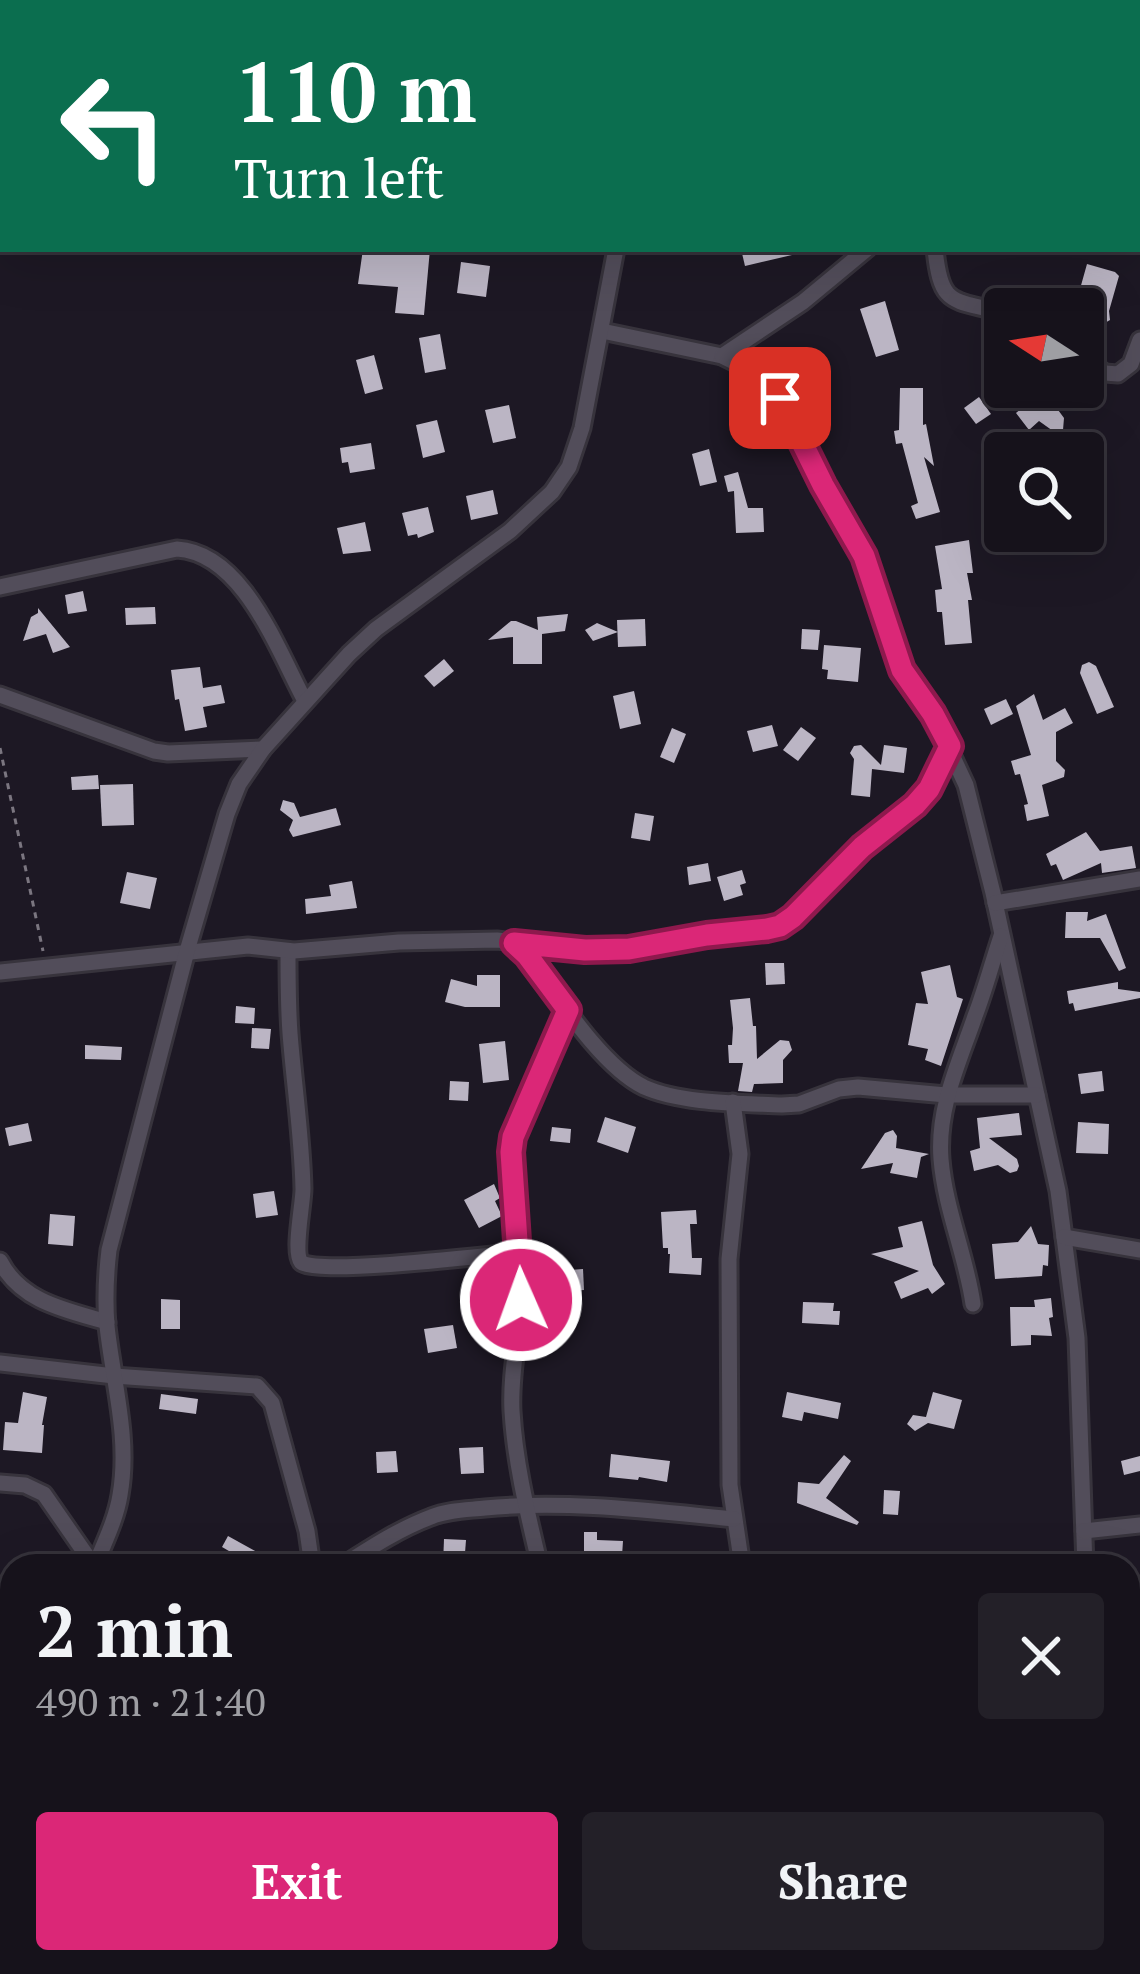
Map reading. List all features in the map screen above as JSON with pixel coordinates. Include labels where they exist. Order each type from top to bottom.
[{"type":"street","points":[[100,1554],[121,1492],[123,1432],[107,1322],[106,1277],[116,1216],[227,814],[239,784],[263,749],[376,629],[511,531],[552,492],[575,451],[615,252]]},
{"type":"street","points":[[722,356],[803,302],[863,252]]},
{"type":"street","points":[[935,252],[939,284],[946,296],[984,308]]},
{"type":"street","points":[[602,331],[722,356],[752,371],[780,398],[864,556],[902,670],[933,714],[966,784],[1058,1191],[1078,1338],[1085,1554]]},
{"type":"street","points":[[1104,372],[1118,374],[1131,364],[1140,340]]},
{"type":"street","points":[[0,587],[177,549],[194,550],[228,570],[243,590],[305,700]]},
{"type":"street","points":[[0,695],[154,752],[263,749]]},
{"type":"street","points":[[0,972],[248,946],[288,951],[497,940],[585,950],[629,949],[780,926],[862,847],[915,805],[929,789],[950,746]]},
{"type":"street","points":[[995,903],[1140,879]]},
{"type":"street","points":[[974,1304],[941,1157],[946,1095],[1002,933]]},
{"type":"street","points":[[514,943],[625,1075],[676,1096],[782,1106],[858,1087],[946,1095],[1037,1095]]},
{"type":"street","points":[[288,951],[289,1029],[303,1179],[298,1258],[314,1268],[520,1252]]},
{"type":"street","points":[[537,1554],[512,1411],[521,1300],[511,1152],[513,1137],[568,1010]]},
{"type":"street","points":[[733,1102],[740,1154],[729,1259],[730,1485],[740,1554]]},
{"type":"street","points":[[1064,1237],[1140,1250]]},
{"type":"street","points":[[0,1261],[7,1275],[28,1294],[50,1306],[107,1322]]},
{"type":"street","points":[[0,1363],[257,1386],[272,1403],[310,1554]]},
{"type":"street","points":[[0,1483],[25,1484],[44,1494],[86,1554]]},
{"type":"street","points":[[361,1554],[433,1516],[525,1504],[734,1520]]},
{"type":"street","points":[[1084,1531],[1140,1525]]},
{"type":"path","points":[[0,748],[46,966]]},
{"type":"building","points":[[363,252],[430,252],[424,315],[395,313],[398,287],[358,284]]},
{"type":"building","points":[[742,252],[792,252],[792,255],[745,266]]},
{"type":"building","points":[[461,262],[490,266],[486,297],[457,293]]},
{"type":"building","points":[[1087,264],[1119,276],[1110,320],[1104,323],[1104,288],[1080,288]]},
{"type":"building","points":[[885,301],[899,350],[876,357],[860,309]]},
{"type":"building","points":[[440,334],[446,369],[425,373],[419,338]]},
{"type":"building","points":[[374,355],[383,389],[365,394],[356,360]]},
{"type":"building","points":[[900,388],[923,388],[923,425],[934,466],[924,457],[940,512],[916,519],[911,506],[918,503],[902,443],[896,444],[894,431],[899,430]]},
{"type":"building","points":[[979,397],[991,414],[976,424],[964,408]]},
{"type":"building","points":[[509,405],[516,438],[493,443],[485,410]]},
{"type":"building","points":[[1022,408],[1057,408],[1064,418],[1063,430],[1053,431],[1039,421],[1029,430],[1016,413]]},
{"type":"building","points":[[437,420],[445,452],[423,458],[416,425]]},
{"type":"building","points":[[371,443],[375,469],[350,473],[348,462],[342,463],[340,448]]},
{"type":"building","points":[[709,449],[717,482],[700,486],[692,454]]},
{"type":"building","points":[[738,472],[748,508],[763,508],[764,532],[736,533],[734,491],[728,492],[724,476]]},
{"type":"building","points":[[493,490],[498,514],[471,520],[466,496]]},
{"type":"building","points":[[428,507],[434,532],[408,536],[402,513]]},
{"type":"building","points":[[365,522],[371,551],[343,554],[337,528]]},
{"type":"building","points":[[969,540],[972,643],[945,645],[942,612],[937,612],[935,590],[942,589],[935,546]]},
{"type":"building","points":[[83,591],[87,611],[68,614],[65,595]]},
{"type":"building","points":[[155,607],[156,624],[126,625],[125,608]]},
{"type":"building","points":[[38,608],[70,647],[53,653],[46,634],[23,641]]},
{"type":"building","points":[[568,614],[565,631],[542,634],[542,664],[513,664],[513,637],[488,640],[511,621],[538,630],[537,617]]},
{"type":"building","points":[[645,619],[646,646],[618,647],[617,620]]},
{"type":"building","points":[[597,623],[618,632],[593,641],[585,630]]},
{"type":"building","points":[[802,629],[820,630],[818,650],[801,649]]},
{"type":"building","points":[[824,645],[861,648],[858,682],[827,679],[828,670],[822,669]]},
{"type":"building","points":[[444,659],[454,671],[434,687],[424,676]]},
{"type":"building","points":[[1089,662],[1096,666],[1114,707],[1097,714],[1080,673]]},
{"type":"building","points":[[200,667],[203,688],[221,685],[225,703],[203,707],[207,727],[185,731],[171,670]]},
{"type":"building","points":[[634,691],[641,724],[620,729],[613,696]]},
{"type":"building","points":[[1034,694],[1043,720],[1065,708],[1073,723],[1056,732],[1056,761],[1065,770],[1064,777],[1042,785],[1049,816],[1027,821],[1020,774],[1015,775],[1011,761],[1031,755],[1016,706]]},
{"type":"building","points":[[1006,699],[1013,714],[991,725],[984,709]]},
{"type":"building","points":[[772,725],[778,746],[753,752],[747,731]]},
{"type":"building","points":[[801,727],[816,738],[798,761],[783,750]]},
{"type":"building","points":[[672,728],[686,734],[674,763],[660,757]]},
{"type":"building","points":[[861,745],[881,765],[884,745],[907,748],[904,773],[872,769],[870,797],[851,795],[854,759],[850,753]]},
{"type":"building","points":[[98,775],[99,789],[72,790],[71,777]]},
{"type":"building","points":[[133,784],[134,825],[102,826],[100,785]]},
{"type":"building","points":[[283,800],[294,803],[300,817],[336,808],[341,825],[293,837],[289,830],[293,820],[280,810]]},
{"type":"building","points":[[635,813],[654,816],[650,841],[631,838]]},
{"type":"building","points":[[1086,832],[1100,851],[1132,846],[1136,868],[1102,873],[1101,863],[1063,880],[1046,854]]},
{"type":"building","points":[[708,863],[711,881],[689,885],[687,867]]},
{"type":"building","points":[[742,870],[743,895],[724,901],[717,877]]},
{"type":"building","points":[[127,872],[157,878],[150,909],[120,903]]},
{"type":"building","points":[[352,881],[357,908],[306,914],[305,899],[331,896],[329,885]]},
{"type":"building","points":[[1066,912],[1088,912],[1087,921],[1106,914],[1126,968],[1119,971],[1100,938],[1065,938]]},
{"type":"building","points":[[765,963],[784,963],[785,984],[766,985]]},
{"type":"building","points":[[950,965],[957,997],[963,999],[941,1066],[925,1060],[928,1049],[908,1045],[916,1003],[928,1004],[921,972]]},
{"type":"building","points":[[477,975],[500,975],[500,1007],[445,1002],[451,979],[477,986]]},
{"type":"building","points":[[1118,982],[1118,989],[1140,992],[1140,998],[1075,1011],[1073,1003],[1069,1004],[1067,991]]},
{"type":"building","points":[[750,998],[757,1059],[780,1040],[789,1041],[792,1050],[783,1060],[783,1083],[754,1084],[752,1092],[738,1091],[743,1063],[729,1063],[728,1045],[732,1045],[733,1028],[730,1000]]},
{"type":"building","points":[[236,1006],[255,1008],[254,1024],[235,1023]]},
{"type":"building","points":[[252,1028],[271,1029],[269,1049],[251,1048]]},
{"type":"building","points":[[505,1041],[509,1080],[483,1083],[479,1044]]},
{"type":"building","points":[[85,1045],[122,1047],[121,1060],[85,1059]]},
{"type":"building","points":[[1102,1071],[1104,1091],[1081,1094],[1078,1074]]},
{"type":"building","points":[[450,1081],[469,1082],[468,1101],[449,1100]]},
{"type":"building","points":[[1019,1113],[1022,1135],[989,1138],[1017,1159],[1017,1171],[1010,1173],[998,1165],[974,1171],[970,1151],[980,1148],[977,1118]]},
{"type":"building","points":[[605,1117],[636,1127],[628,1153],[597,1142]]},
{"type":"building","points":[[1078,1122],[1109,1124],[1108,1154],[1076,1153]]},
{"type":"building","points":[[28,1123],[32,1141],[9,1146],[5,1128]]},
{"type":"building","points":[[552,1127],[571,1129],[570,1143],[550,1141]]},
{"type":"building","points":[[893,1130],[896,1148],[929,1154],[921,1157],[917,1178],[890,1173],[893,1163],[861,1169],[885,1133]]},
{"type":"building","points":[[494,1184],[502,1216],[479,1228],[464,1200]]},
{"type":"building","points":[[274,1191],[278,1215],[256,1218],[253,1194]]},
{"type":"building","points":[[696,1210],[697,1224],[690,1224],[692,1258],[702,1258],[701,1275],[669,1273],[661,1212]]},
{"type":"building","points":[[50,1214],[75,1216],[73,1246],[48,1244]]},
{"type":"building","points":[[922,1221],[933,1265],[945,1284],[932,1294],[928,1288],[901,1299],[894,1282],[919,1271],[871,1254],[903,1247],[898,1227]]},
{"type":"building","points":[[1031,1226],[1038,1244],[1049,1245],[1048,1266],[1043,1265],[1042,1276],[995,1279],[992,1244],[1018,1242]]},
{"type":"building","points":[[583,1269],[584,1290],[570,1291],[569,1270]]},
{"type":"building","points":[[1051,1298],[1052,1336],[1031,1335],[1031,1345],[1011,1346],[1010,1307],[1035,1307],[1034,1300]]},
{"type":"building","points":[[161,1299],[180,1300],[180,1329],[161,1329]]},
{"type":"building","points":[[803,1302],[834,1303],[833,1311],[840,1311],[839,1325],[802,1323]]},
{"type":"building","points":[[453,1325],[457,1348],[428,1353],[424,1329]]},
{"type":"building","points":[[23,1392],[47,1397],[42,1453],[3,1450],[5,1422],[18,1423]]},
{"type":"building","points":[[787,1392],[841,1403],[838,1419],[804,1412],[802,1421],[782,1417]]},
{"type":"building","points":[[933,1392],[962,1400],[954,1429],[928,1423],[915,1431],[907,1424],[913,1415],[926,1417]]},
{"type":"building","points":[[161,1394],[198,1399],[196,1414],[159,1409]]},
{"type":"building","points":[[483,1447],[484,1473],[461,1474],[459,1448]]},
{"type":"building","points":[[396,1451],[398,1472],[377,1473],[376,1452]]},
{"type":"building","points":[[611,1454],[670,1461],[667,1482],[609,1477]]},
{"type":"building","points":[[844,1455],[851,1461],[826,1498],[857,1525],[797,1503],[798,1482],[819,1484]]},
{"type":"building","points":[[1140,1456],[1140,1471],[1124,1475],[1121,1461]]},
{"type":"building","points":[[884,1490],[900,1491],[898,1515],[883,1514]]},
{"type":"building","points":[[584,1532],[597,1532],[597,1540],[623,1541],[622,1554],[584,1554]]},
{"type":"building","points":[[228,1536],[260,1554],[234,1554],[222,1547]]},
{"type":"building","points":[[444,1539],[466,1540],[465,1554],[443,1554]]},
{"type":"route","points":[[521,1300],[513,1137],[568,1010],[514,943],[629,949],[780,926],[862,847],[915,805],[929,789],[950,746],[902,670],[864,556],[780,398]]}]
